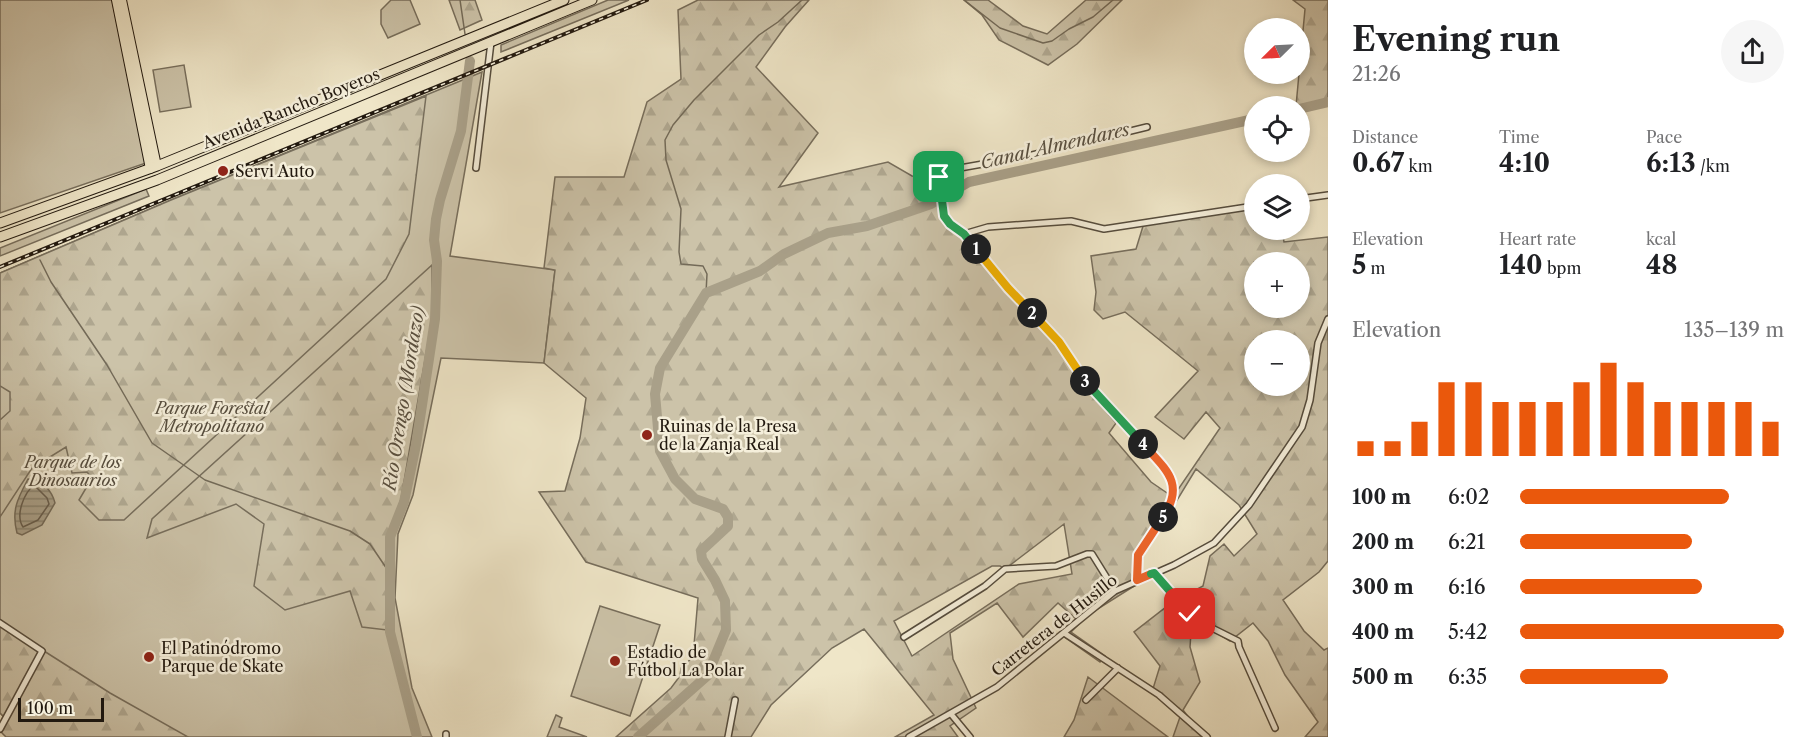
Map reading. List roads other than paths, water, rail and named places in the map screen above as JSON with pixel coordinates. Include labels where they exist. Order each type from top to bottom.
[{"type":"highway","name":"Avenida Rancho Boyeros","points":[[0,223],[151,169],[564,0]]},
{"type":"highway","name":"Avenida Rancho Boyeros","points":[[0,237],[184,168],[592,0]]},
{"type":"highway","points":[[136,187],[152,179],[151,169],[184,168]]},
{"type":"main road","points":[[116,0],[151,169]]},
{"type":"main road","points":[[122,0],[151,169]]},
{"type":"street","points":[[476,168],[491,42]]},
{"type":"street","points":[[1137,580],[1138,555],[1169,508],[1174,495],[1172,480],[1168,472],[1084,379],[1059,342],[1008,288],[964,234],[950,224],[944,216],[937,175],[943,171],[1028,156],[1147,127]]},
{"type":"street","points":[[1310,197],[1328,195]]},
{"type":"street","points":[[964,234],[988,227],[1071,221],[1104,229],[1244,208]]},
{"type":"street","name":"Carretera de Husillo","points":[[909,737],[1006,680],[1115,591],[1174,565],[1214,543],[1249,505],[1302,427],[1310,400],[1318,343],[1328,319]]},
{"type":"street","points":[[904,637],[985,586],[1005,569],[1056,566],[1092,554],[1115,591]]},
{"type":"street","points":[[1154,573],[1190,614],[1204,624],[1238,641],[1275,728]]},
{"type":"street","points":[[0,623],[42,651],[0,729]]},
{"type":"street","points":[[1064,633],[1159,695],[1207,737]]},
{"type":"street","points":[[1086,700],[1118,668]]},
{"type":"street","points":[[728,737],[735,700]]},
{"type":"street","points":[[951,714],[970,737]]},
{"type":"water","points":[[28,479],[46,486],[55,503],[42,525],[22,535],[17,533],[15,511]]},
{"type":"waterway","points":[[460,0],[465,34]]},
{"type":"waterway","points":[[706,293],[707,274],[703,266],[681,264],[679,252],[681,209],[666,160],[665,140],[673,125],[694,100],[759,35],[778,22],[802,0]]},
{"type":"waterway","points":[[964,0],[1000,28],[1043,43],[1052,41],[1093,17],[1113,0]]},
{"type":"waterway","name":"Río Orengo (Mordazo)","points":[[417,737],[390,632],[390,537],[404,502],[416,445],[435,319],[436,219],[461,131],[470,61]]},
{"type":"waterway","name":"Canal Almendares","points":[[1310,106],[1328,102]]},
{"type":"waterway","name":"Canal Almendares","points":[[638,737],[707,676],[726,630],[725,601],[702,559],[701,551],[728,526],[728,517],[723,509],[695,499],[675,479],[660,451],[655,394],[660,368],[706,293],[760,271],[784,254],[828,233],[867,226],[931,204],[969,182],[1244,121]]},
{"type":"waterway","points":[[40,260],[51,282],[107,365],[152,443],[205,480],[350,531],[370,544],[389,572]]},
{"type":"railway","points":[[0,267],[647,0]]},
{"type":"place","name":"Servi Auto","points":[[223,171]]},
{"type":"place","name":"Ruinas de la Presa de la Zanja Real","points":[[647,435]]},
{"type":"place","name":"El Patinódromo Parque de Skate","points":[[149,657]]},
{"type":"place","name":"Estadio de Fútbol La Polar","points":[[615,661]]},
{"type":"park label","name":"Parque Forestal Metropolitano","points":[[212,417]]},
{"type":"park label","name":"Parque de los Dinosaurios","points":[[73,471]]}]
